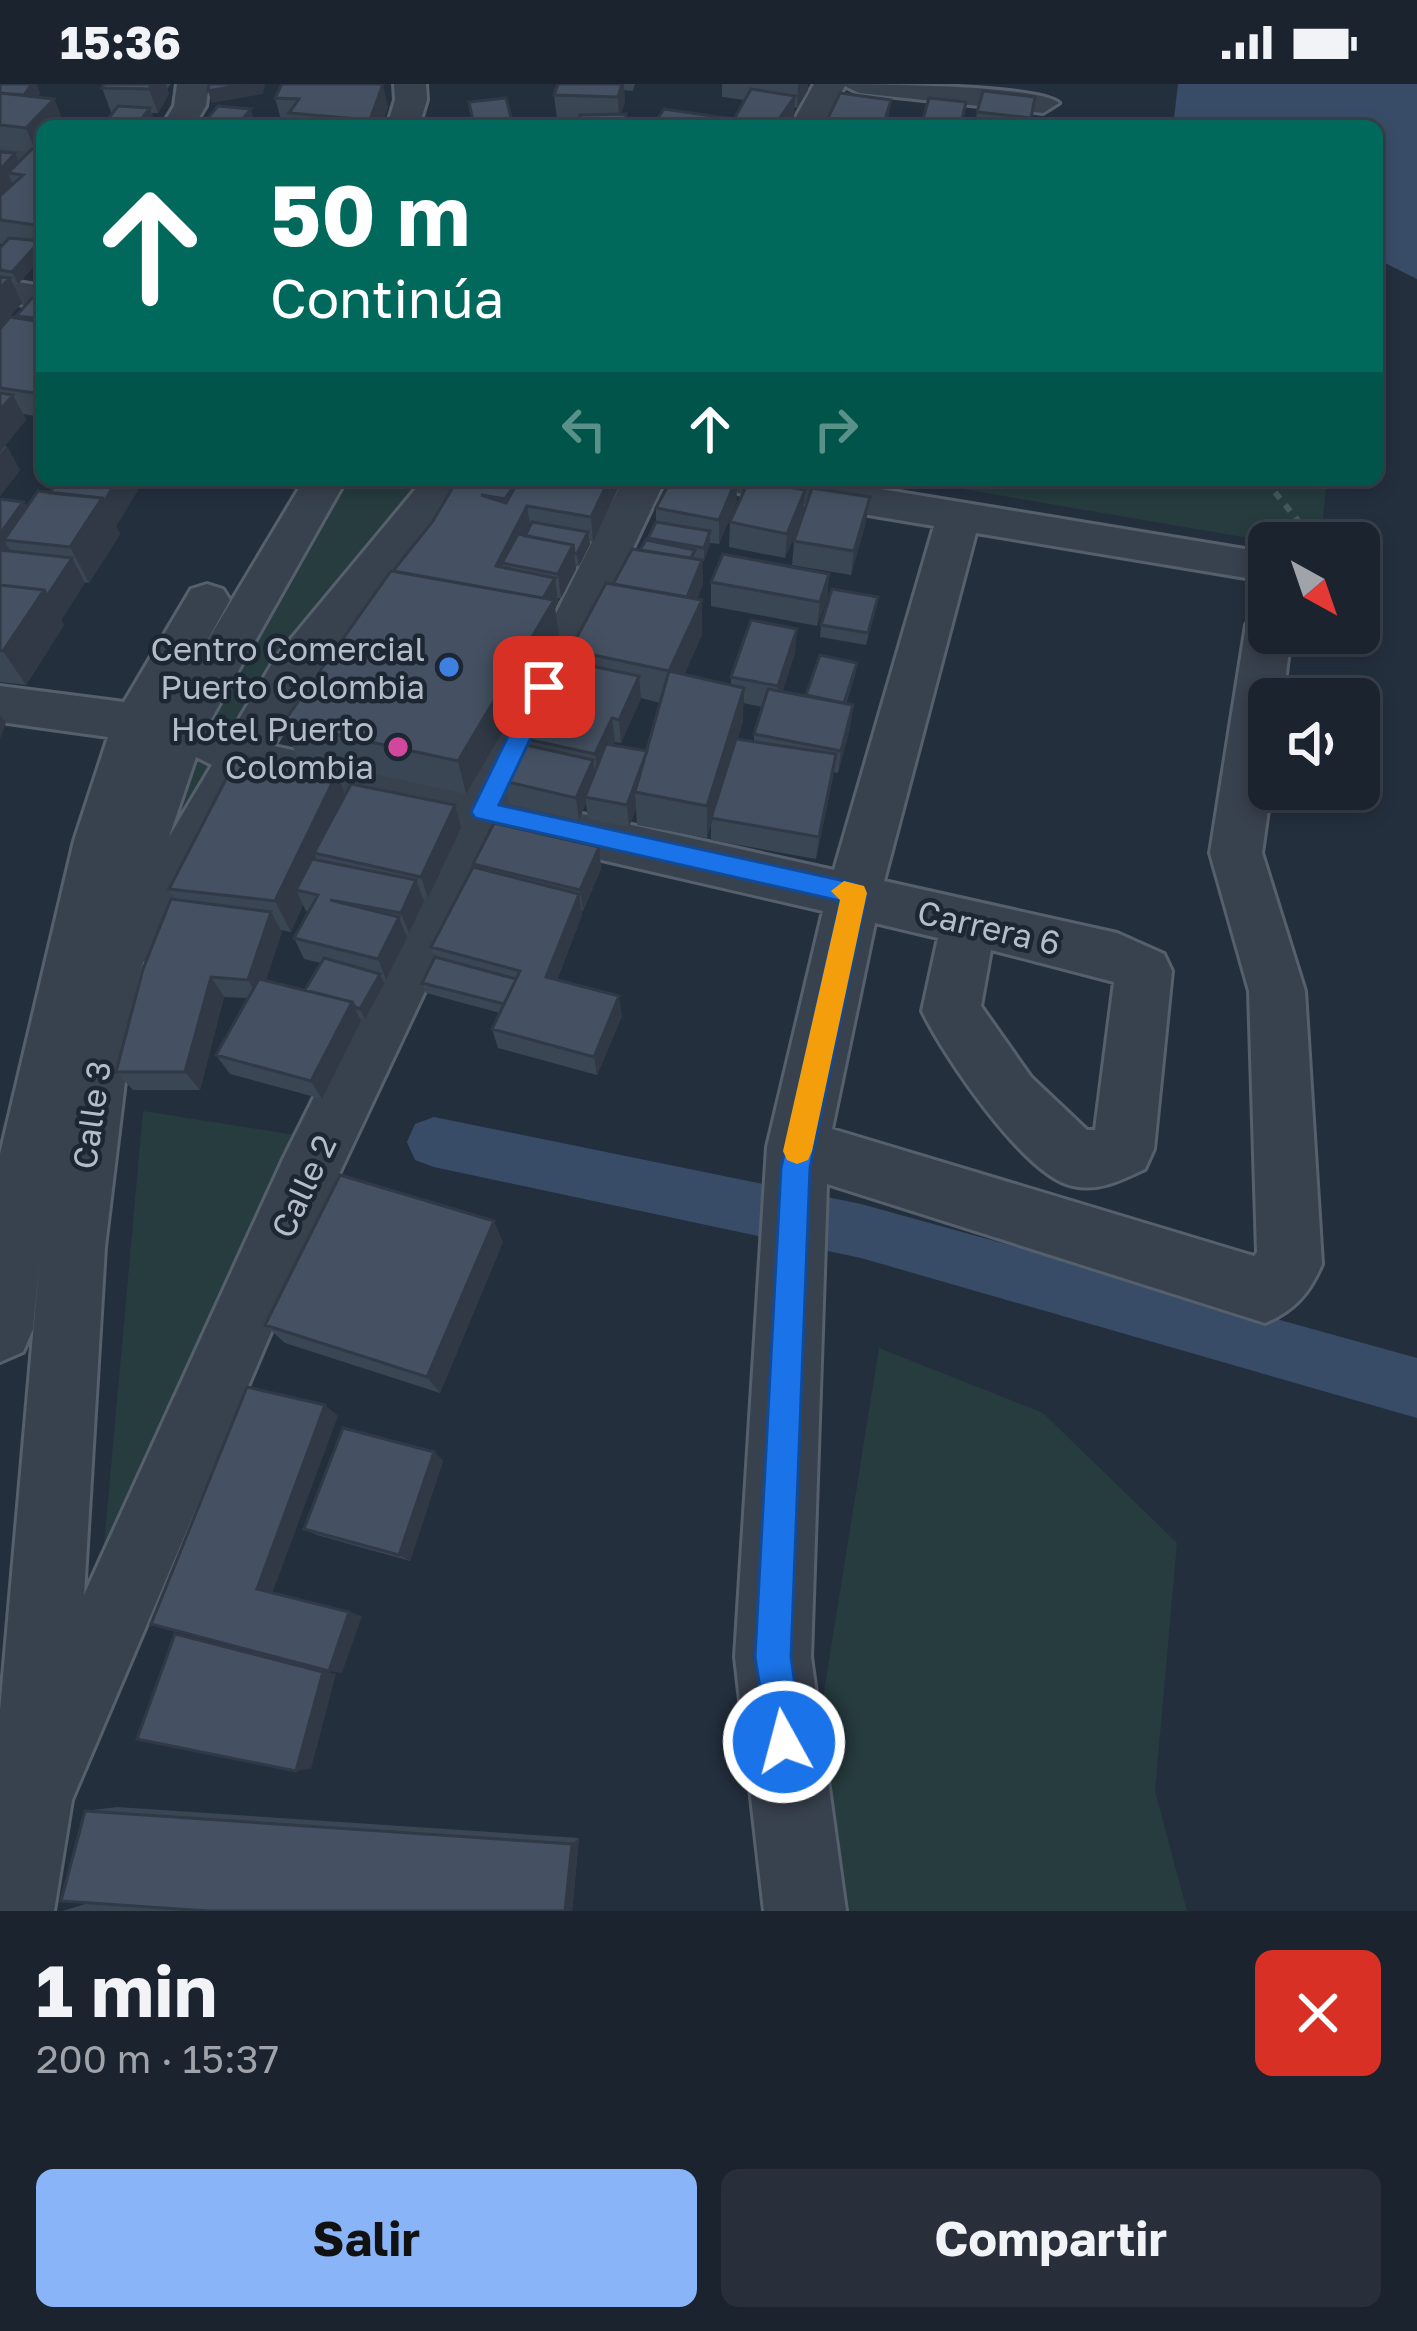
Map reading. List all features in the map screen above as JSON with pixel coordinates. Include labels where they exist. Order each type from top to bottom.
[{"type":"street","points":[[182,120],[190,106],[193,84]]},
{"type":"street","points":[[810,120],[830,84]]},
{"type":"street","points":[[859,84],[1043,103]]},
{"type":"street","points":[[0,156],[36,162]]},
{"type":"street","name":"Calle 3","points":[[0,1329],[8,1256],[41,1131],[100,842],[277,486]]},
{"type":"street","name":"Calle 3","points":[[32,1799],[73,1247],[41,1131],[108,992],[143,837],[160,724],[321,486]]},
{"type":"street","points":[[108,992],[293,669],[441,486]]},
{"type":"street","name":"Calle 2","points":[[13,1911],[32,1799],[306,1177],[641,486]]},
{"type":"street","points":[[777,486],[1248,563]]},
{"type":"street","points":[[805,1911],[773,1657],[796,1157],[854,893],[958,517]]},
{"type":"street","points":[[796,1157],[1264,1291],[1279,1280],[1290,1264],[1277,991],[1236,853],[1265,654]]},
{"type":"street","name":"Carrera 6","points":[[0,704],[160,724],[242,758],[1117,956],[1144,971],[1123,1149],[1101,1159],[1073,1158],[1010,1096],[951,1011],[968,924]]},
{"type":"path","points":[[1269,486],[1299,522]]},
{"type":"green space","points":[[343,486],[422,486],[182,831],[163,830],[219,694]]},
{"type":"green space","points":[[944,486],[1326,486],[1322,522],[1248,522],[1248,538]]},
{"type":"green space","points":[[143,1111],[296,1135],[99,1601]]},
{"type":"green space","points":[[879,1348],[1043,1413],[1177,1543],[1155,1791],[1187,1911],[846,1911],[818,1729]]},
{"type":"water","points":[[1178,84],[1417,84],[1417,279],[1383,262],[1383,120],[1174,120]]},
{"type":"building","points":[[0,84],[32,84],[24,95],[0,93]]},
{"type":"building","points":[[104,84],[152,84],[149,89],[102,88]]},
{"type":"building","points":[[209,84],[245,84],[208,91]]},
{"type":"building","points":[[282,84],[383,84],[370,120],[289,113],[299,99],[275,98]]},
{"type":"building","points":[[558,84],[622,84],[618,97],[554,95]]},
{"type":"building","points":[[751,89],[795,96],[778,120],[657,120],[664,109],[734,119]]},
{"type":"building","points":[[983,91],[1035,97],[1031,118],[977,112]]},
{"type":"building","points":[[0,93],[54,99],[26,128],[0,125]]},
{"type":"building","points":[[840,93],[891,100],[885,120],[827,120]]},
{"type":"building","points":[[506,98],[512,120],[473,120],[469,102]]},
{"type":"building","points":[[929,98],[966,102],[962,120],[923,119]]},
{"type":"building","points":[[118,106],[150,108],[141,120],[107,120]]},
{"type":"building","points":[[218,106],[251,109],[242,120],[206,120]]},
{"type":"building","points":[[626,114],[626,120],[580,120],[580,115]]},
{"type":"building","points":[[36,149],[36,225],[0,220],[0,196],[23,175],[8,173]]},
{"type":"building","points":[[0,152],[15,153],[0,170]]},
{"type":"building","points":[[9,238],[36,241],[12,272],[0,270],[0,248]]},
{"type":"building","points":[[36,294],[36,318],[16,316]]},
{"type":"building","points":[[10,317],[36,321],[36,393],[0,388],[0,329]]},
{"type":"building","points":[[0,393],[13,395],[0,410]]},
{"type":"building","points":[[54,486],[113,486],[104,502],[102,498],[50,493]]},
{"type":"building","points":[[453,486],[514,486],[505,499],[481,495],[506,503],[516,486],[606,486],[591,517],[527,506],[496,566],[555,578],[543,598],[393,571],[433,521]]},
{"type":"building","points":[[668,486],[733,486],[719,520],[656,508]]},
{"type":"building","points":[[746,486],[805,490],[787,534],[730,522]]},
{"type":"building","points":[[812,488],[870,497],[854,551],[794,541]]},
{"type":"building","points":[[38,491],[102,498],[70,547],[4,540]]},
{"type":"building","points":[[0,499],[23,502],[0,534]]},
{"type":"building","points":[[532,522],[588,532],[577,554],[573,545],[525,536]]},
{"type":"building","points":[[656,522],[710,531],[704,548],[648,538]]},
{"type":"building","points":[[518,534],[573,545],[558,574],[502,563]]},
{"type":"building","points":[[646,540],[695,550],[691,558],[640,550]]},
{"type":"building","points":[[632,549],[702,560],[687,597],[613,584]]},
{"type":"building","points":[[0,550],[72,558],[47,596],[44,590],[0,585]]},
{"type":"building","points":[[723,554],[829,574],[820,602],[711,582]]},
{"type":"building","points":[[391,571],[554,600],[458,761],[283,723]]},
{"type":"building","points":[[606,583],[702,600],[669,671],[570,650]]},
{"type":"building","points":[[0,585],[44,590],[3,651],[0,650]]},
{"type":"building","points":[[832,589],[878,597],[868,633],[821,625]]},
{"type":"building","points":[[751,620],[797,629],[778,686],[731,677]]},
{"type":"building","points":[[820,655],[857,663],[844,703],[806,695]]},
{"type":"building","points":[[568,661],[639,676],[619,720],[612,718],[595,754],[526,739]]},
{"type":"building","points":[[669,671],[744,688],[707,806],[635,792]]},
{"type":"building","points":[[768,689],[853,705],[841,751],[754,734]]},
{"type":"building","points":[[736,739],[836,754],[819,837],[711,818]]},
{"type":"building","points":[[522,744],[593,760],[576,798],[504,781]]},
{"type":"building","points":[[606,744],[647,751],[627,805],[585,797]]},
{"type":"building","points":[[238,756],[337,773],[275,901],[169,889]]},
{"type":"building","points":[[351,784],[455,805],[421,877],[314,853]]},
{"type":"building","points":[[494,823],[599,847],[580,890],[473,864]]},
{"type":"building","points":[[312,859],[416,880],[401,913],[330,900],[399,917],[378,959],[294,938],[318,895],[296,890]]},
{"type":"building","points":[[473,867],[579,894],[546,977],[619,996],[594,1057],[492,1029],[520,971],[431,947]]},
{"type":"building","points":[[171,899],[271,912],[248,980],[211,977],[185,1072],[116,1072],[143,969]]},
{"type":"building","points":[[435,957],[516,979],[504,1004],[422,983]]},
{"type":"building","points":[[324,958],[380,974],[360,1009],[352,1002],[305,990]]},
{"type":"building","points":[[259,979],[352,1002],[311,1081],[216,1055]]},
{"type":"building","points":[[340,1175],[494,1221],[427,1377],[265,1325]]},
{"type":"building","points":[[247,1387],[325,1405],[257,1589],[349,1612],[329,1671],[151,1624]]},
{"type":"building","points":[[343,1428],[434,1452],[399,1555],[304,1529]]},
{"type":"building","points":[[175,1634],[323,1672],[296,1771],[137,1739]]},
{"type":"building","points":[[85,1811],[572,1844],[565,1911],[208,1911],[61,1901]]},
{"type":"waterway","points":[[434,1142],[861,1231],[1417,1388]]},
{"type":"slow traffic","points":[[797,1151],[854,893],[844,891]]},
{"type":"place","name":"Centro Comercial Puerto Colombia","points":[[449,667]]},
{"type":"place","name":"Hotel Puerto Colombia","points":[[398,747]]},
{"type":"route","points":[[544,687],[484,812],[854,893],[795,1168],[773,1657],[784,1742]]}]
